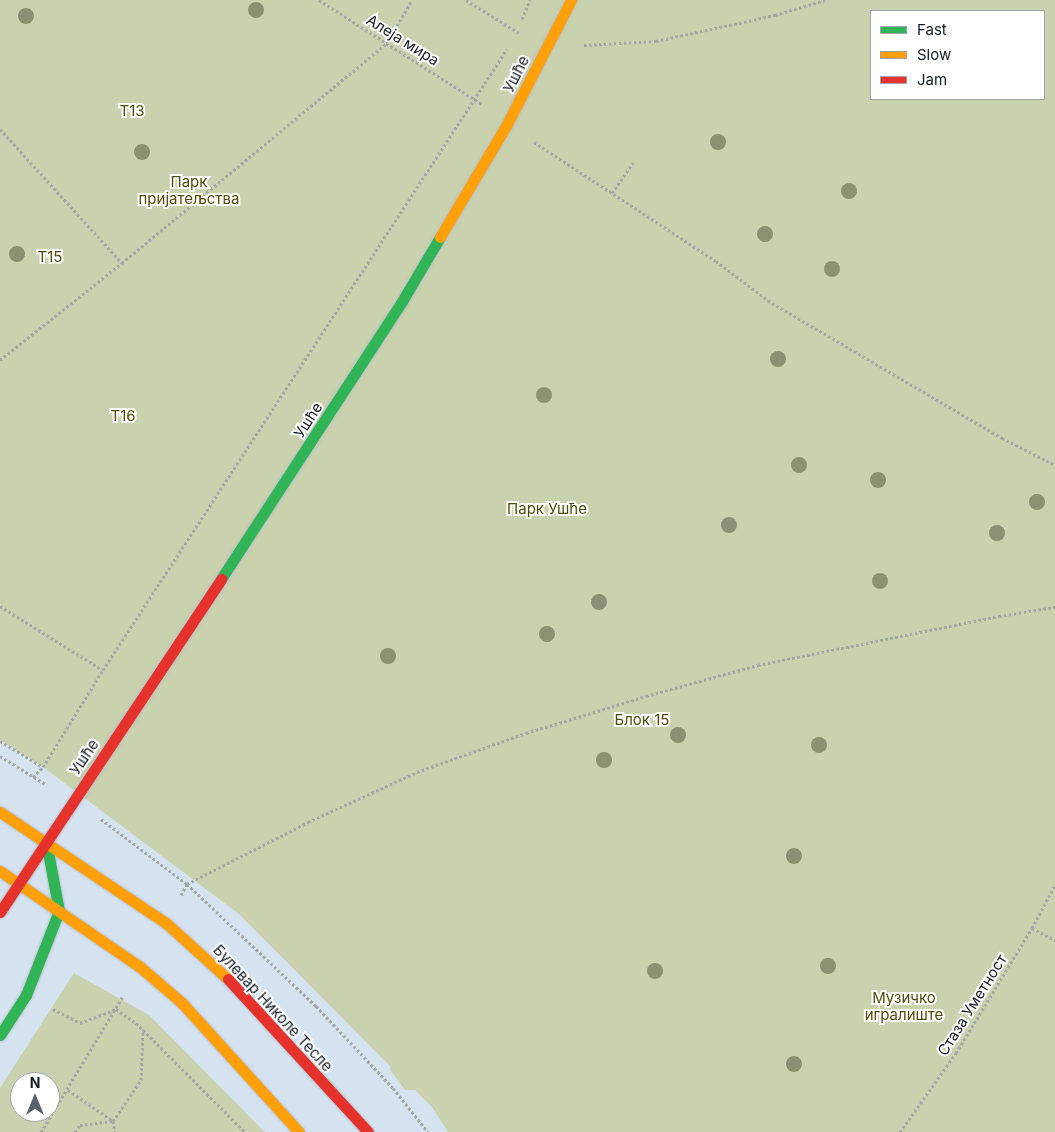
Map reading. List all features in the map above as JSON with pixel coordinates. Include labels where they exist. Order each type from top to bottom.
[{"type":"street","name":"Ушће","points":[[0,912],[285,483],[401,303],[507,124],[571,0]]},
{"type":"street","name":"Булевар Николе Тесле","points":[[0,812],[166,923],[219,969],[368,1132]]},
{"type":"street","points":[[0,1036],[26,995],[60,912],[46,841]]},
{"type":"street","points":[[0,871],[138,966],[182,1003],[299,1132]]},
{"type":"path","name":"Алеја мира","points":[[319,0],[475,98],[507,124],[716,260],[772,303],[1002,438],[1055,465]]},
{"type":"path","points":[[0,360],[122,263],[387,43],[412,0]]},
{"type":"path","points":[[466,0],[517,32],[546,47],[656,41],[775,15],[825,0]]},
{"type":"path","points":[[513,39],[530,0]]},
{"type":"path","points":[[0,756],[33,777],[43,767],[103,670],[508,46]]},
{"type":"path","points":[[0,130],[122,263]]},
{"type":"path","points":[[612,193],[633,163]]},
{"type":"path","points":[[0,606],[103,670]]},
{"type":"path","points":[[187,884],[308,822],[418,772],[526,733],[646,696],[758,665],[1055,607]]},
{"type":"path","points":[[0,741],[43,767]]},
{"type":"path","points":[[98,817],[187,884],[316,1006],[393,1088],[428,1132]]},
{"type":"path","name":"Стаза Уметност","points":[[900,1132],[956,1053],[1032,928],[1055,886]]},
{"type":"path","points":[[1032,928],[1055,940]]},
{"type":"path","points":[[41,1132],[116,1009],[143,1029],[246,1132]]},
{"type":"path","points":[[115,1132],[113,1121],[141,1080],[143,1029]]},
{"type":"path","points":[[68,1090],[113,1121]]},
{"type":"path","points":[[75,1132],[80,1125],[113,1121]]},
{"type":"green space","name":"Парк Ушће","points":[[0,0],[1055,0],[1055,1132],[448,1132],[432,1107],[415,1090],[405,1090],[390,1070],[390,1066],[239,914],[43,767],[0,740]]},
{"type":"green space","points":[[74,973],[149,1015],[265,1132],[0,1132],[0,1088],[10,1072],[10,1122],[60,1122],[60,1072],[10,1072]]},
{"type":"traffic: fast","points":[[221,579],[401,303],[440,237]]},
{"type":"traffic: fast","points":[[0,1035],[26,995],[59,911],[46,841]]},
{"type":"traffic: slow","points":[[440,237],[507,124],[571,0]]},
{"type":"traffic: slow","points":[[0,812],[166,923],[228,979]]},
{"type":"traffic: slow","points":[[0,871],[139,966],[182,1003],[299,1132]]},
{"type":"traffic: jam","points":[[0,912],[221,579]]},
{"type":"traffic: jam","points":[[228,979],[368,1132]]},
{"type":"park label","name":"Т13","points":[[132,111]]},
{"type":"park label","name":"Парк пријатељства","points":[[189,190]]},
{"type":"park label","name":"Т15","points":[[50,257]]},
{"type":"park label","name":"Т16","points":[[123,416]]},
{"type":"park label","name":"Блок 15","points":[[642,720]]},
{"type":"park label","name":"Музичко игралиште","points":[[904,1006]]}]
